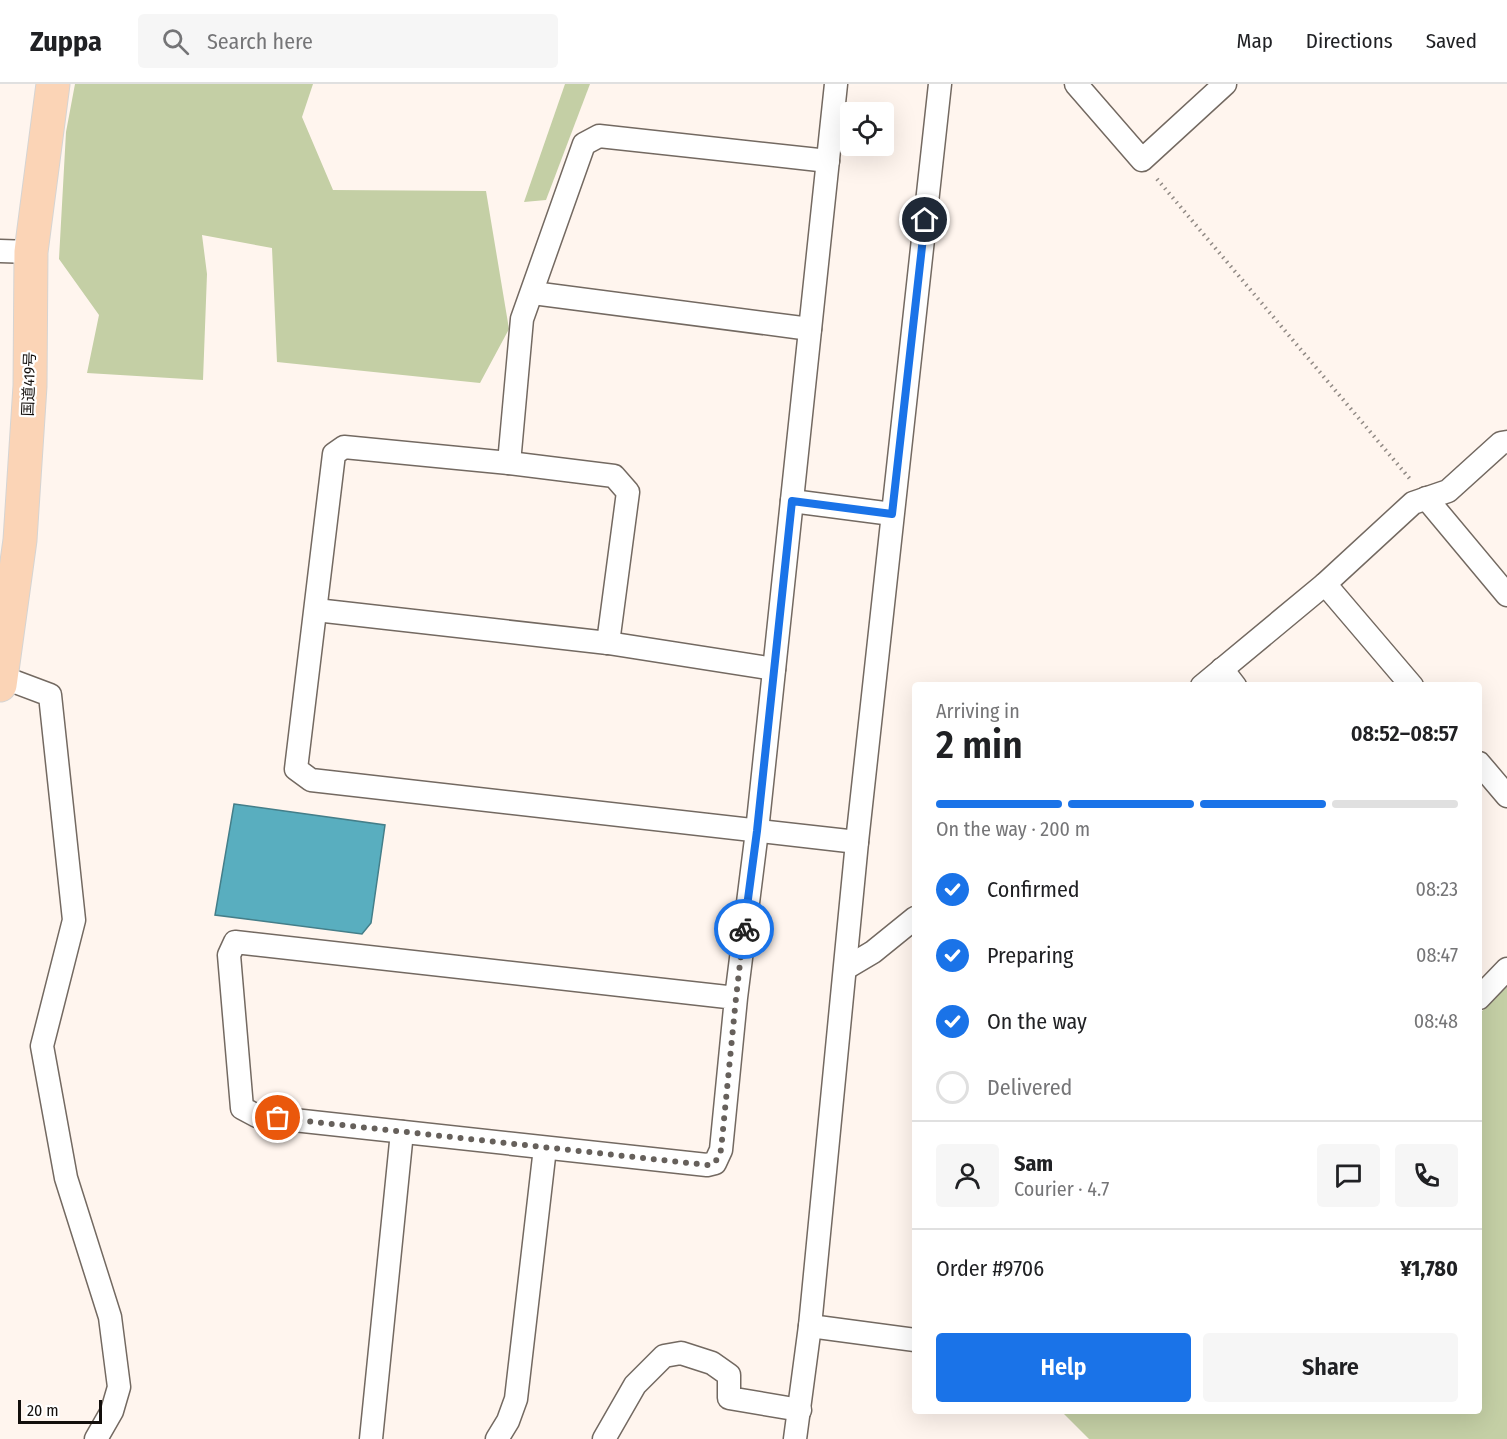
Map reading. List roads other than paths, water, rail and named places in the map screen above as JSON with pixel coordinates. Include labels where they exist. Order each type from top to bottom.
[{"type":"highway","name":"国道419号","points":[[1,681],[22,517],[30,386],[16,251],[53,84]]},
{"type":"street","points":[[736,998],[235,942],[229,955],[242,1108],[257,1116],[707,1165],[715,1163],[721,1150],[736,998],[757,831],[836,84]]},
{"type":"street","points":[[795,1439],[810,1326],[857,842],[940,84]]},
{"type":"street","points":[[1076,84],[1142,160],[1225,84]]},
{"type":"street","points":[[509,463],[522,319],[584,144],[599,136],[828,161]]},
{"type":"street","points":[[532,293],[810,328]]},
{"type":"street","points":[[1214,682],[1229,677],[1324,584],[1413,503],[1448,491],[1501,443],[1507,442]]},
{"type":"street","points":[[608,643],[627,492],[614,476],[344,447],[334,454],[296,769],[311,780],[857,842]]},
{"type":"street","points":[[1426,498],[1507,595]]},
{"type":"street","points":[[792,501],[892,514]]},
{"type":"street","points":[[1324,584],[1409,682]]},
{"type":"street","points":[[316,610],[608,643],[774,669]]},
{"type":"street","points":[[1,681],[50,695],[74,920],[42,1047],[66,1178],[110,1317],[119,1387],[112,1411],[96,1439]]},
{"type":"street","points":[[1482,767],[1507,796]]},
{"type":"street","points":[[846,968],[873,952],[912,920]]},
{"type":"street","points":[[1482,989],[1507,969]]},
{"type":"street","points":[[371,1439],[402,1132]]},
{"type":"street","points":[[497,1439],[508,1421],[516,1399],[545,1148]]},
{"type":"street","points":[[810,1326],[912,1340]]},
{"type":"street","points":[[604,1439],[635,1385],[664,1356],[673,1354],[681,1353],[712,1363],[729,1375],[729,1398],[800,1410]]},
{"type":"water","points":[[234,804],[385,825],[371,923],[362,934],[215,915]]}]
